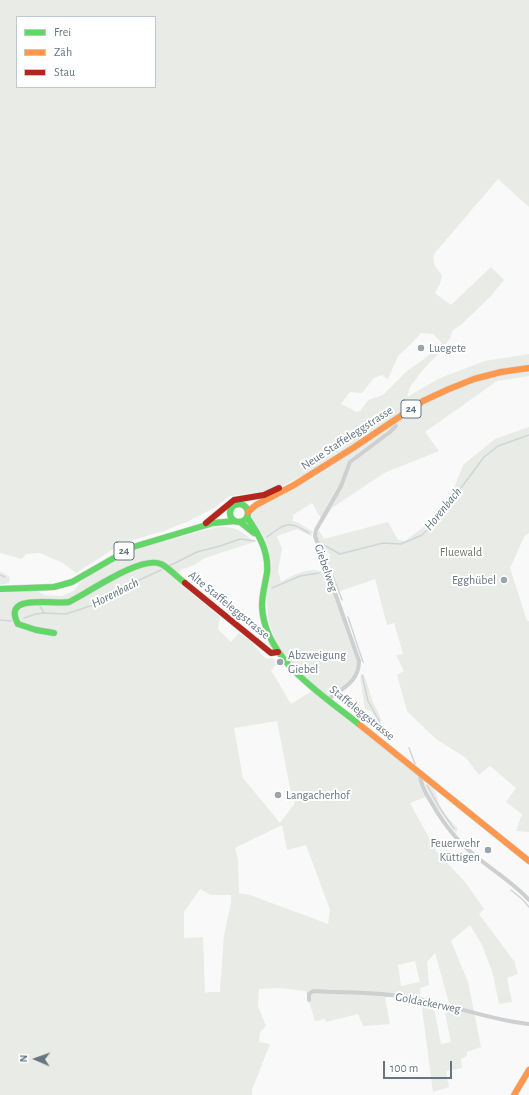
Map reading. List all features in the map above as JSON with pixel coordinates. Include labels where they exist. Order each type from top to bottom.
[{"type":"street","name":"Neue Staffeleggstrasse","points":[[247,515],[256,505],[294,485],[436,394],[452,386],[488,374],[512,369],[529,368]]},
{"type":"street","name":"Giebelweg","points":[[329,699],[355,679],[359,669],[359,661],[315,536],[316,530],[341,486],[350,462],[396,426]]},
{"type":"street","name":"24","points":[[203,526],[223,511],[234,500],[254,498],[264,495],[305,477]]},
{"type":"street","name":"24","points":[[242,505],[260,499],[264,495]]},
{"type":"street","points":[[237,521],[247,515],[246,508],[242,505],[236,504],[231,510],[231,516],[237,521],[260,538]]},
{"type":"street","name":"24","points":[[213,523],[231,510]]},
{"type":"street","name":"Staffeleggstrasse","points":[[247,515],[260,538],[267,558],[263,612],[272,642],[278,652],[293,670],[529,861]]},
{"type":"street","name":"24","points":[[0,589],[54,587],[72,582],[133,547],[213,523],[237,521]]},
{"type":"street","name":"Alte Staffeleggstrasse","points":[[54,632],[36,630],[18,624],[15,614],[17,608],[24,603],[32,602],[48,601],[65,603],[119,574],[150,562],[157,562],[270,653],[278,652]]},
{"type":"street","points":[[420,774],[420,779],[440,817],[459,840],[471,853],[529,900]]},
{"type":"street","name":"Goldackerweg","points":[[309,1000],[309,994],[313,991],[406,997],[446,1005],[509,1022],[529,1024]]},
{"type":"street","points":[[514,1095],[529,1070]]},
{"type":"green space","name":"Fluewald","points":[[0,0],[529,0],[529,207],[498,179],[434,254],[435,265],[442,275],[440,284],[435,293],[451,305],[491,267],[504,280],[490,297],[462,324],[453,330],[443,349],[421,372],[410,387],[407,397],[440,378],[485,361],[529,354],[529,376],[497,381],[425,432],[439,451],[384,473],[332,508],[323,522],[312,503],[293,515],[293,521],[313,532],[311,536],[297,529],[277,536],[282,549],[278,570],[281,582],[291,576],[303,572],[314,570],[325,573],[325,559],[331,555],[314,541],[319,530],[324,539],[388,522],[398,540],[405,541],[430,522],[455,486],[463,465],[495,439],[529,427],[529,533],[524,537],[510,568],[527,621],[529,621],[529,832],[516,831],[522,814],[506,802],[516,788],[490,766],[479,775],[466,758],[436,739],[407,711],[397,675],[404,671],[396,655],[403,654],[394,623],[387,625],[375,579],[335,593],[359,661],[355,679],[329,699],[415,772],[420,779],[428,796],[410,803],[436,851],[465,882],[484,909],[479,914],[514,961],[518,974],[507,978],[512,1002],[499,1004],[493,974],[482,945],[470,925],[451,941],[468,982],[481,1047],[467,1052],[467,1056],[461,1059],[462,1068],[446,1071],[449,1087],[433,1092],[421,1001],[433,1003],[441,1044],[451,1042],[444,1008],[449,1003],[435,953],[427,962],[429,985],[420,988],[420,999],[397,994],[385,998],[390,1024],[363,1026],[358,1014],[326,1022],[325,1019],[315,1021],[306,991],[279,988],[259,989],[258,1006],[266,1026],[260,1032],[259,1042],[270,1044],[252,1090],[252,1095],[0,1095],[0,593],[34,590],[45,595],[62,596],[73,591],[86,577],[129,552],[156,543],[219,527],[234,528],[242,532],[254,542],[205,558],[194,565],[181,570],[174,579],[220,617],[218,629],[231,642],[239,633],[249,640],[266,659],[272,658],[278,662],[271,670],[291,704],[312,691],[277,645],[269,622],[266,593],[269,551],[263,535],[251,522],[251,511],[335,463],[411,406],[330,460],[282,486],[260,492],[230,496],[214,508],[189,521],[164,531],[133,540],[115,548],[76,573],[63,563],[40,553],[26,554],[22,559],[0,553]],"holes":[[[421,333],[433,334],[442,343],[423,360],[408,370],[383,395],[368,400],[360,411],[357,412],[341,404],[350,392],[362,393],[374,378],[382,375],[388,379],[398,356]],[[277,721],[290,788],[295,803],[280,823],[243,778],[234,728]],[[282,825],[287,850],[306,845],[330,910],[328,924],[250,895],[239,893],[238,860],[235,848]],[[200,889],[211,895],[231,895],[231,903],[224,935],[220,992],[205,993],[203,937],[184,938],[184,912]],[[415,961],[420,982],[401,986],[398,965]]]},
{"type":"green space","points":[[0,571],[10,577],[9,583],[0,585]]},
{"type":"green space","points":[[364,674],[373,702],[381,719],[379,727],[372,712],[365,709],[360,677]]},
{"type":"green space","points":[[424,783],[434,789],[442,811],[458,829],[456,833],[433,803]]},
{"type":"waterway","name":"Horenbach","points":[[320,543],[340,554],[383,543],[401,544],[422,535],[437,520],[484,457],[498,446],[529,435]]},
{"type":"waterway","name":"Horenbach","points":[[267,537],[283,526],[288,525],[297,526],[309,533]]},
{"type":"waterway","name":"Horenbach","points":[[169,566],[197,552],[240,539],[255,541]]},
{"type":"waterway","name":"Horenbach","points":[[24,618],[44,613],[66,614],[102,602],[122,588],[161,570]]},
{"type":"waterway","points":[[272,588],[300,576],[319,573]]},
{"type":"waterway","points":[[0,575],[5,577]]},
{"type":"waterway","points":[[333,576],[342,600]]},
{"type":"waterway","points":[[40,606],[44,613]]},
{"type":"waterway","points":[[348,617],[363,662]]},
{"type":"waterway","points":[[0,620],[11,621]]},
{"type":"waterway","points":[[362,675],[368,701],[382,726]]},
{"type":"waterway","points":[[409,748],[415,764]]},
{"type":"waterway","points":[[427,785],[454,829]]},
{"type":"waterway","points":[[511,890],[529,907]]},
{"type":"traffic: fast","points":[[239,504],[245,507],[248,513],[245,519],[239,522],[233,519],[230,513],[233,507],[239,504]]},
{"type":"traffic: fast","points":[[247,517],[265,550],[267,573],[262,606],[265,625],[273,643],[284,659],[298,674],[313,688],[360,725]]},
{"type":"traffic: fast","points":[[0,589],[54,587],[72,582],[133,547],[213,523],[235,521]]},
{"type":"traffic: fast","points":[[240,522],[254,533]]},
{"type":"traffic: fast","points":[[54,633],[36,630],[18,624],[15,614],[17,607],[32,602],[69,602],[115,576],[141,565],[152,563],[164,565],[185,583]]},
{"type":"traffic: slow","points":[[248,512],[256,505],[294,485],[353,448],[423,401],[474,379],[501,372],[529,368]]},
{"type":"traffic: slow","points":[[360,725],[529,861]]},
{"type":"traffic: slow","points":[[514,1095],[529,1070]]},
{"type":"traffic: jam","points":[[206,523],[234,500],[264,495],[279,488]]},
{"type":"traffic: jam","points":[[185,583],[271,653],[278,652]]},
{"type":"place","name":"Luegete","points":[[421,348]]},
{"type":"place","name":"Egghübel","points":[[504,580]]},
{"type":"place","name":"Abzweigung Giebel","points":[[280,662]]},
{"type":"place","name":"Langacherhof","points":[[278,795]]},
{"type":"place","name":"Feuerwehr Küttigen","points":[[488,850]]}]
